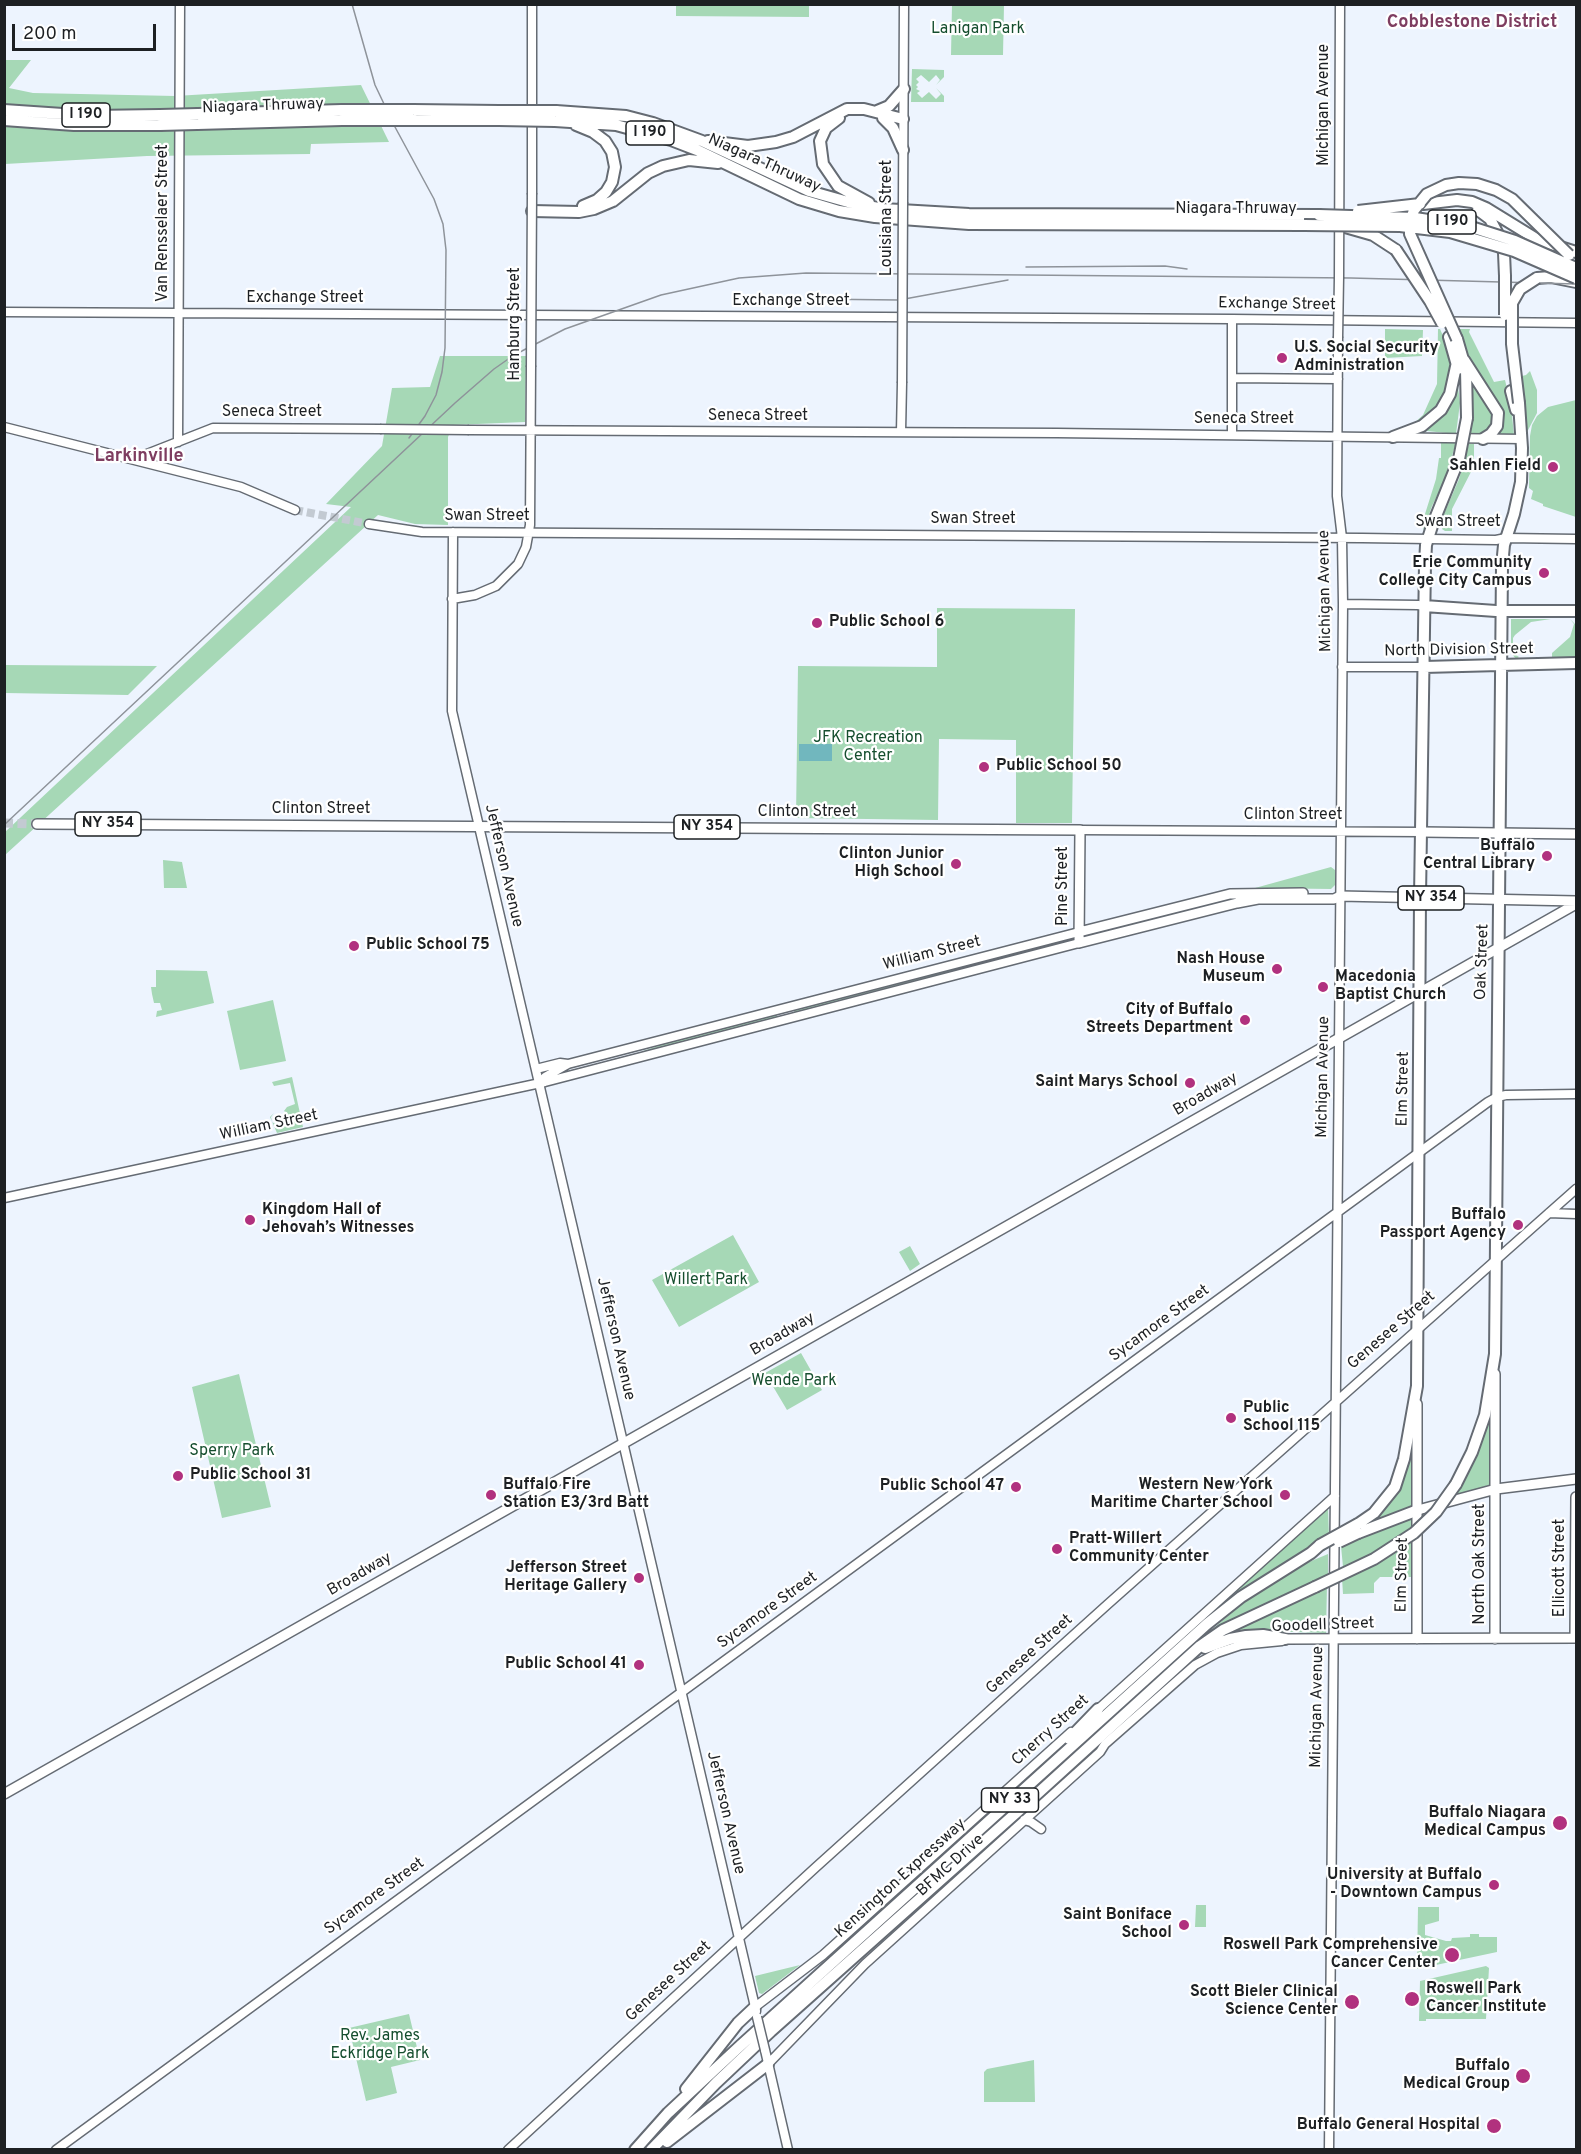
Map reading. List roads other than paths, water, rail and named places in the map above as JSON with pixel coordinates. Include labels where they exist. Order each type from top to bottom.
[{"type":"highway","points":[[880,115],[904,89]]},
{"type":"highway","points":[[702,141],[748,146],[762,145],[793,137],[847,109],[903,119]]},
{"type":"highway","points":[[883,209],[838,186],[827,173],[819,149],[823,134],[837,119],[853,114],[880,115],[893,128],[903,150]]},
{"type":"highway","name":"Niagara Thruway","points":[[8,116],[103,126],[160,120],[342,115],[558,118],[626,116],[702,141],[809,191],[883,209],[1028,219],[1400,226],[1450,232],[1492,243],[1576,278]]},
{"type":"highway","points":[[558,118],[583,127],[599,136],[609,146],[614,160],[614,175],[609,188],[584,209]]},
{"type":"highway","name":"Niagara Thruway","points":[[558,118],[642,131],[680,143],[800,199],[862,216],[934,222],[1319,215],[1415,218],[1454,223],[1505,237],[1576,268]]},
{"type":"highway","points":[[532,208],[584,209],[613,201],[648,173],[663,166],[689,160],[731,166]]},
{"type":"highway","points":[[1483,439],[1497,426],[1498,412],[1461,361],[1410,234],[1410,223],[1414,210],[1427,194],[1446,185],[1477,184],[1496,190],[1512,199],[1576,262]]},
{"type":"highway","points":[[1319,215],[1457,200],[1472,202],[1538,240],[1576,252]]},
{"type":"highway","points":[[1423,204],[1469,207],[1485,214],[1496,228],[1504,259],[1506,344],[1511,391],[1521,434]]},
{"type":"highway","points":[[1343,226],[1372,236],[1396,250],[1453,338]]},
{"type":"highway","points":[[1521,434],[1511,330],[1511,313],[1515,296],[1527,283],[1537,279],[1551,277],[1576,282]]},
{"type":"highway","points":[[1393,437],[1422,426],[1441,410],[1450,394],[1461,361]]},
{"type":"highway","name":"Elm Street","points":[[1417,1386],[1425,564],[1428,539],[1459,459],[1467,418],[1461,361]]},
{"type":"highway","name":"Oak Street","points":[[1495,1354],[1502,566],[1506,538],[1518,498],[1522,464],[1521,434]]},
{"type":"highway","points":[[1424,606],[1502,611],[1576,611]]},
{"type":"highway","name":"North Division Street","points":[[1424,667],[1576,663]]},
{"type":"highway","points":[[1178,1666],[1200,1646],[1223,1630],[1374,1559],[1414,1533],[1436,1512],[1456,1484],[1472,1452],[1485,1415],[1495,1354]]},
{"type":"highway","points":[[1358,1529],[1374,1514],[1395,1487],[1402,1466],[1417,1386]]},
{"type":"highway","points":[[1358,1529],[1418,1510]]},
{"type":"highway","name":"Kensington Expressway","points":[[635,2150],[668,2113],[985,1823],[1224,1610],[1320,1545],[1358,1529]]},
{"type":"highway","name":"NY 33","points":[[1178,1666],[1202,1649],[1230,1639],[1263,1635],[1281,1636],[1285,1639]]},
{"type":"highway","name":"Kensington Expressway","points":[[651,2150],[716,2083],[771,2031],[1178,1666]]},
{"type":"highway","points":[[985,1823],[1008,1796],[1098,1709]]},
{"type":"highway","points":[[1025,1805],[1100,1745],[1105,1744]]},
{"type":"highway","points":[[668,2113],[738,2023],[756,2012]]},
{"type":"highway","points":[[657,2150],[768,2064]]},
{"type":"main road","name":"Clinton Street","points":[[37,824],[1080,830]]},
{"type":"main road","name":"Pine Street","points":[[1079,943],[1080,830]]},
{"type":"main road","name":"Clinton Street","points":[[1422,832],[1576,834]]},
{"type":"main road","name":"William Street","points":[[1079,932],[1230,894],[1250,892],[1576,902]]},
{"type":"main road","name":"William Street","points":[[1079,943],[1244,901],[1334,899],[1341,896]]},
{"type":"main road","name":"Broadway","points":[[4,1794],[1576,902]]},
{"type":"main road","name":"Oak Street","points":[[1495,1354],[1496,1489]]},
{"type":"main road","name":"Elm Street","points":[[1417,1386],[1417,1639]]},
{"type":"main road","points":[[1418,1510],[1496,1489],[1576,1479]]},
{"type":"main road","name":"North Oak Street","points":[[1495,1638],[1496,1489]]},
{"type":"main road","name":"Ellicott Street","points":[[1576,1497],[1576,1638]]},
{"type":"main road","name":"Goodell Street","points":[[1285,1639],[1576,1638]]},
{"type":"street","name":"Van Rensselaer Street","points":[[178,442],[180,4]]},
{"type":"street","name":"Hamburg Street","points":[[452,599],[478,594],[501,582],[518,564],[530,532],[532,4]]},
{"type":"street","name":"Louisiana Street","points":[[901,432],[904,4]]},
{"type":"street","name":"Michigan Avenue","points":[[1329,2150],[1343,604],[1342,538],[1337,496],[1340,4]]},
{"type":"street","name":"Exchange Street","points":[[4,312],[1576,323]]},
{"type":"street","points":[[1232,319],[1232,435]]},
{"type":"street","points":[[1233,378],[1338,379]]},
{"type":"street","points":[[4,427],[241,487],[295,510]]},
{"type":"street","name":"Seneca Street","points":[[134,459],[213,428],[901,432],[1483,439],[1521,434]]},
{"type":"street","name":"Swan Street","points":[[369,524],[422,532],[1576,539]]},
{"type":"street","name":"Jefferson Avenue","points":[[453,532],[452,707],[788,2150]]},
{"type":"street","points":[[1343,604],[1424,606]]},
{"type":"street","name":"North Division Street","points":[[1342,667],[1424,667]]},
{"type":"street","name":"Clinton Street","points":[[1080,830],[1422,832]]},
{"type":"street","name":"William Street","points":[[539,1083],[568,1064],[1079,932]]},
{"type":"street","name":"William Street","points":[[4,1198],[539,1083],[1079,943]]},
{"type":"street","name":"NY 354","points":[[536,1069],[560,1063],[568,1064]]},
{"type":"street","points":[[1497,1096],[1576,1094]]},
{"type":"street","name":"Sycamore Street","points":[[56,2150],[1497,1096]]},
{"type":"street","name":"Genesee Street","points":[[508,2150],[738,1938],[1336,1401],[1576,1189]]},
{"type":"street","points":[[1549,1213],[1576,1214]]},
{"type":"street","name":"Cherry Street","points":[[756,2012],[823,1955],[1335,1496]]},
{"type":"street","name":"Goodell Street","points":[[1216,1653],[1241,1645],[1285,1639]]},
{"type":"street","name":"BFMC Drive","points":[[768,2064],[865,1964],[1100,1752],[1105,1744],[1195,1665],[1216,1653]]},
{"type":"street","points":[[1024,1820],[1041,1829]]},
{"type":"water","points":[[799,744],[832,744],[832,761],[799,761]]},
{"type":"tunnel","points":[[295,510],[369,524]]},
{"type":"tunnel","points":[[4,823],[37,824]]},
{"type":"railway","points":[[352,4],[375,85],[434,199],[443,224],[446,250],[445,348],[442,372],[436,395],[425,416],[409,438]]},
{"type":"railway","points":[[1026,267],[1165,266],[1187,269]]},
{"type":"railway","points":[[4,825],[494,369],[514,355],[565,329],[661,295],[739,278],[806,273],[1351,278],[1576,284]]},
{"type":"railway","points":[[811,299],[899,300],[1008,280]]},
{"type":"place","name":"U.S. Social Security Administration","points":[[1282,358]]},
{"type":"place","name":"Sahlen Field","points":[[1553,467]]},
{"type":"place","name":"Erie Community College City Campus","points":[[1544,573]]},
{"type":"place","name":"Public School 6","points":[[817,623]]},
{"type":"place","name":"Public School 50","points":[[984,767]]},
{"type":"place","name":"Buffalo Central Library","points":[[1547,856]]},
{"type":"place","name":"Clinton Junior High School","points":[[956,864]]},
{"type":"place","name":"Public School 75","points":[[354,946]]},
{"type":"place","name":"Nash House Museum","points":[[1277,969]]},
{"type":"place","name":"Macedonia Baptist Church","points":[[1323,987]]},
{"type":"place","name":"City of Buffalo Streets Department","points":[[1245,1020]]},
{"type":"place","name":"Saint Marys School","points":[[1190,1083]]},
{"type":"place","name":"Kingdom Hall of Jehovah’s Witnesses","points":[[250,1220]]},
{"type":"place","name":"Buffalo Passport Agency","points":[[1518,1225]]},
{"type":"place","name":"Public School 115","points":[[1231,1418]]},
{"type":"place","name":"Public School 31","points":[[178,1476]]},
{"type":"place","name":"Public School 47","points":[[1016,1487]]},
{"type":"place","name":"Buffalo Fire Station E3/3rd Batt","points":[[491,1495]]},
{"type":"place","name":"Western New York Maritime Charter School","points":[[1285,1495]]},
{"type":"place","name":"Pratt-Willert Community Center","points":[[1057,1549]]},
{"type":"place","name":"Jefferson Street Heritage Gallery","points":[[639,1578]]},
{"type":"place","name":"Public School 41","points":[[639,1665]]},
{"type":"place","name":"Buffalo Niagara Medical Campus","points":[[1560,1823]]},
{"type":"place","name":"University at Buffalo - Downtown Campus","points":[[1494,1885]]},
{"type":"place","name":"Saint Boniface School","points":[[1184,1925]]},
{"type":"place","name":"Roswell Park Comprehensive Cancer Center","points":[[1452,1955]]},
{"type":"place","name":"Roswell Park Cancer Institute","points":[[1412,1999]]},
{"type":"place","name":"Scott Bieler Clinical Science Center","points":[[1352,2002]]},
{"type":"place","name":"Buffalo Medical Group","points":[[1523,2076]]},
{"type":"place","name":"Buffalo General Hospital","points":[[1494,2126]]},
{"type":"district","name":"Cobblestone District","points":[[1472,23]]},
{"type":"district","name":"Larkinville","points":[[139,457]]},
{"type":"park label","name":"Lanigan Park","points":[[978,30]]},
{"type":"park label","name":"JFK Recreation Center","points":[[868,748]]},
{"type":"park label","name":"Willert Park","points":[[706,1281]]},
{"type":"park label","name":"Wende Park","points":[[794,1382]]},
{"type":"park label","name":"Sperry Park","points":[[232,1452]]},
{"type":"park label","name":"Rev. James Eckridge Park","points":[[380,2046]]}]
